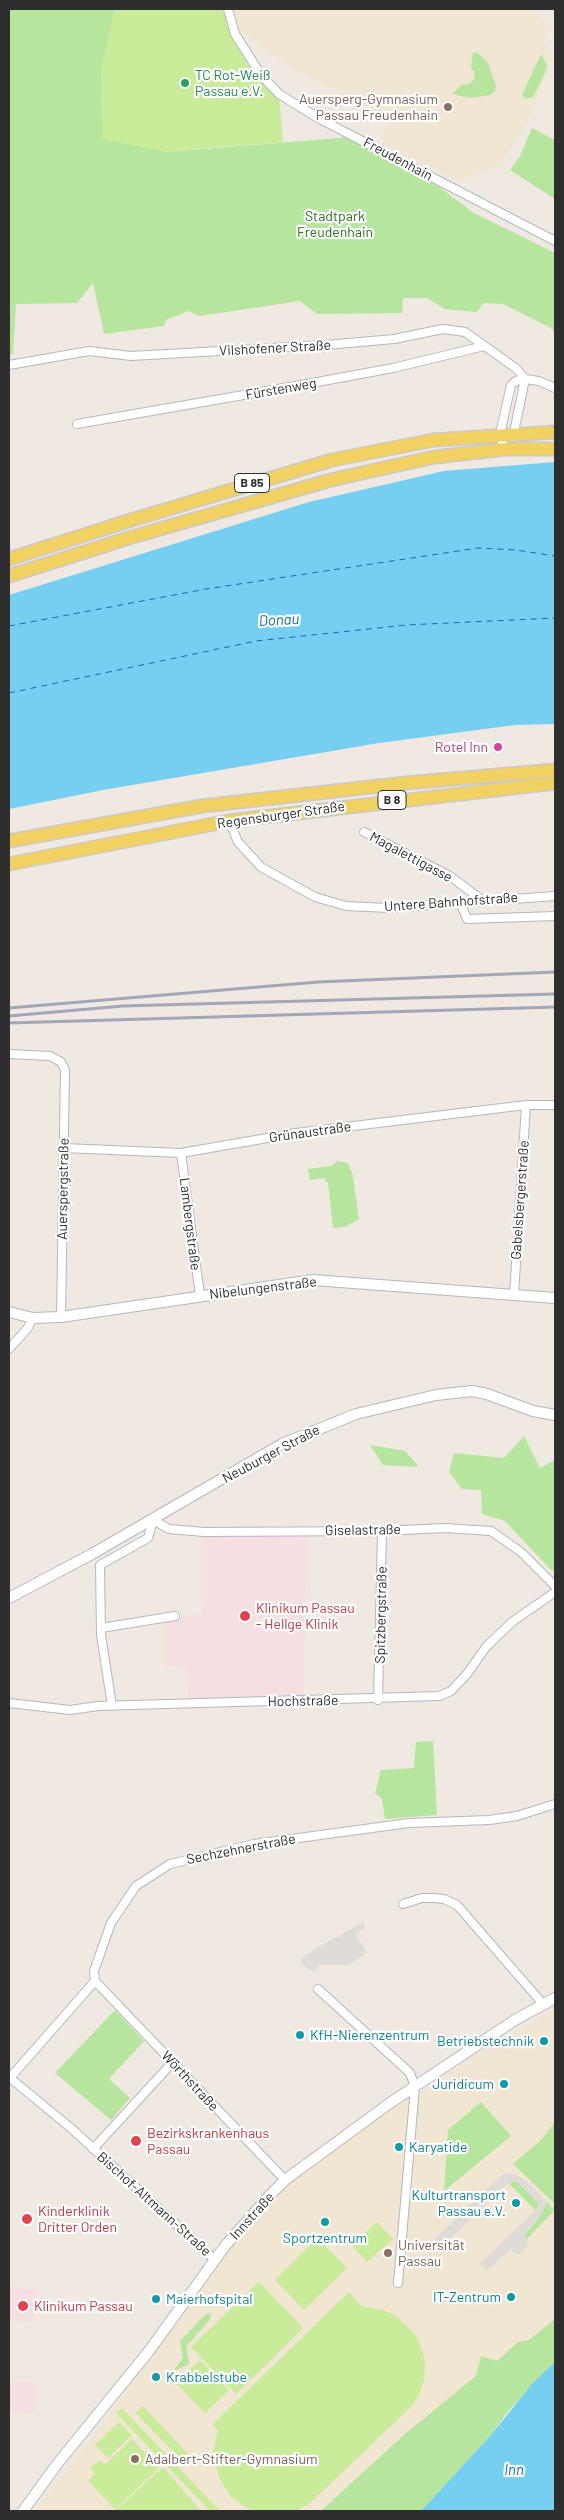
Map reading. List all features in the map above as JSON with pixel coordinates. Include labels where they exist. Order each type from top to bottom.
[{"type":"main road","points":[[500,434],[555,432]]},
{"type":"main road","name":"B 85","points":[[9,559],[332,460],[434,440],[500,434]]},
{"type":"main road","points":[[506,449],[555,449]]},
{"type":"main road","name":"B 85","points":[[9,576],[132,537],[331,480],[435,457],[506,449]]},
{"type":"main road","name":"Regensburger Straße","points":[[9,841],[171,810],[406,783],[555,770]]},
{"type":"main road","name":"Regensburger Straße","points":[[9,864],[229,821],[555,783]]},
{"type":"main road","points":[[226,804],[229,821]]},
{"type":"street","name":"Freudenhain","points":[[228,9],[235,34],[261,75],[279,94],[318,118],[388,152],[555,241]]},
{"type":"street","name":"Vilshofener Straße","points":[[9,365],[89,351],[131,356],[316,346],[394,338],[444,329],[465,332],[517,369],[525,379],[540,381],[555,388]]},
{"type":"street","name":"Fürstenweg","points":[[77,424],[302,386],[393,368],[484,346]]},
{"type":"street","points":[[525,379],[515,433],[506,449],[500,434],[511,385],[516,381],[525,379]]},
{"type":"street","name":"Untere Bahnhofstraße","points":[[229,821],[238,842],[261,866],[315,897],[346,906],[389,908],[555,896]]},
{"type":"street","name":"Magalettigasse","points":[[364,832],[450,876],[482,900]]},
{"type":"street","points":[[460,902],[467,919],[555,916]]},
{"type":"street","name":"Auerspergstraße","points":[[9,1054],[50,1056],[61,1062],[66,1081],[61,1317]]},
{"type":"street","name":"Grünaustraße","points":[[64,1148],[181,1153],[296,1133],[526,1105],[555,1104]]},
{"type":"street","name":"Gabelsbergerstraße","points":[[514,1295],[526,1105]]},
{"type":"street","name":"Lambergstraße","points":[[181,1153],[200,1295]]},
{"type":"street","name":"Nibelungenstraße","points":[[9,1312],[33,1318],[61,1317],[200,1295],[313,1280],[555,1298]]},
{"type":"street","points":[[9,1349],[27,1329],[33,1318]]},
{"type":"street","name":"Neuburger Straße","points":[[9,1598],[153,1520],[282,1444],[332,1422],[393,1404],[457,1391],[487,1394],[533,1411],[555,1414]]},
{"type":"street","points":[[112,1706],[101,1628],[100,1564],[148,1538],[153,1520]]},
{"type":"street","name":"Giselastraße","points":[[153,1520],[169,1529],[204,1532],[382,1531],[445,1528],[490,1531],[521,1552],[555,1586]]},
{"type":"street","name":"Spitzbergstraße","points":[[378,1700],[382,1531]]},
{"type":"street","name":"Hochstraße","points":[[9,1703],[70,1710],[112,1706],[378,1700],[439,1696],[451,1691],[468,1674],[486,1647],[512,1622],[555,1592]]},
{"type":"street","points":[[101,1628],[175,1616]]},
{"type":"street","name":"Sechzehnerstraße","points":[[95,1981],[94,1971],[111,1923],[136,1886],[170,1864],[254,1844],[409,1823],[489,1820],[517,1816],[555,1804]]},
{"type":"street","points":[[403,1904],[434,1898],[444,1899],[457,1905],[543,2004]]},
{"type":"street","points":[[9,2078],[95,1981]]},
{"type":"street","name":"Wörthstraße","points":[[95,1981],[285,2180]]},
{"type":"street","points":[[318,1990],[410,2073],[415,2087],[398,2283]]},
{"type":"street","name":"Innstraße","points":[[23,2511],[58,2463],[149,2352],[215,2260],[254,2212],[285,2180],[415,2087],[555,1998]]},
{"type":"street","name":"Bischof-Altmann-Straße","points":[[93,2149],[172,2063]]},
{"type":"street","name":"Bischof-Altmann-Straße","points":[[9,2078],[93,2149],[215,2260]]},
{"type":"shaded area","name":"Auersperg-Gymnasium Passau Freudenhain","points":[[231,9],[536,9],[549,32],[542,37],[553,59],[526,125],[499,166],[457,181],[383,144],[382,136],[389,123],[337,91],[289,66],[236,28]]},
{"type":"shaded area","name":"Klinikum Passau - Hellge Klinik","points":[[201,1530],[307,1531],[303,1701],[188,1704],[189,1668],[165,1666],[166,1618],[202,1615]]},
{"type":"shaded area","points":[[363,1922],[366,1927],[356,1935],[367,1952],[350,1965],[318,1965],[316,1972],[309,1970],[300,1962],[305,1955]]},
{"type":"shaded area","name":"Universität Passau","points":[[555,2004],[555,2346],[325,2511],[35,2511],[129,2389],[105,2406],[270,2195],[390,2103],[421,2092],[464,2063],[467,2066],[472,2062],[470,2059],[548,2012]]},
{"type":"shaded area","points":[[511,2172],[528,2182],[547,2202],[539,2218],[525,2234],[528,2246],[518,2255],[510,2250],[486,2271],[479,2264],[535,2211],[539,2204],[516,2181],[508,2183],[453,2236],[442,2241],[430,2253],[424,2249],[502,2175]]},
{"type":"shaded area","name":"Klinikum Passau","points":[[9,2286],[38,2291],[36,2322],[14,2320],[9,2324]]},
{"type":"shaded area","points":[[9,2382],[35,2383],[34,2413],[9,2412]]},
{"type":"green space","name":"Stadtpark Freudenhain","points":[[9,9],[115,9],[101,71],[166,152],[352,137],[439,187],[474,213],[555,253],[555,333],[551,328],[503,304],[483,303],[477,312],[445,309],[427,298],[403,298],[402,313],[317,314],[300,301],[200,316],[188,311],[166,320],[164,326],[104,334],[93,283],[77,303],[16,304],[13,354],[9,355]]},
{"type":"green space","name":"TC Rot-Weiß Passau e.V.","points":[[115,9],[226,9],[234,39],[279,95],[283,142],[166,152],[102,139],[101,71]]},
{"type":"green space","points":[[477,52],[488,63],[496,86],[495,91],[490,95],[470,98],[452,94],[463,84],[467,85],[474,80],[475,73],[471,68],[473,53]]},
{"type":"green space","points":[[541,54],[547,65],[546,71],[533,97],[525,99],[522,95]]},
{"type":"green space","points":[[532,128],[555,140],[555,199],[510,170],[520,156]]},
{"type":"green space","points":[[337,1161],[348,1163],[353,1176],[359,1219],[345,1227],[333,1228],[328,1182],[326,1182],[325,1178],[310,1180],[308,1169],[331,1166]]},
{"type":"green space","points":[[524,1436],[540,1468],[555,1460],[555,1570],[551,1570],[505,1521],[482,1514],[481,1490],[462,1489],[449,1472],[454,1453],[504,1458]]},
{"type":"green space","points":[[370,1445],[405,1451],[419,1467],[383,1465]]},
{"type":"green space","points":[[433,1741],[437,1815],[385,1819],[382,1799],[375,1793],[381,1770],[414,1768],[416,1742]]},
{"type":"green space","points":[[115,2010],[144,2041],[109,2079],[130,2098],[111,2120],[55,2073]]},
{"type":"green space","points":[[481,2102],[511,2136],[444,2191],[448,2130]]},
{"type":"green space","points":[[555,2122],[555,2204],[513,2164],[542,2139]]},
{"type":"green space","points":[[517,2181],[539,2204],[535,2210],[509,2183]]},
{"type":"green space","points":[[547,2202],[554,2209],[553,2212],[525,2241],[525,2234],[539,2218]]},
{"type":"green space","points":[[377,2222],[393,2239],[367,2262],[352,2245]]},
{"type":"green space","points":[[317,2238],[347,2268],[304,2310],[275,2280]]},
{"type":"green space","points":[[259,2282],[303,2328],[236,2394],[191,2347]]},
{"type":"green space","points":[[349,2292],[363,2307],[380,2309],[395,2315],[414,2333],[422,2349],[425,2364],[424,2380],[419,2395],[412,2406],[309,2504],[295,2511],[255,2511],[249,2509],[230,2496],[219,2478],[213,2453],[218,2430],[212,2425]]},
{"type":"green space","points":[[211,2313],[210,2319],[186,2347],[189,2364],[172,2372],[183,2358],[180,2341],[206,2314]]},
{"type":"green space","points":[[555,2319],[555,2362],[509,2410],[491,2435],[421,2511],[321,2511],[405,2434],[476,2376],[481,2356],[497,2361],[518,2342],[529,2340]]},
{"type":"green space","points":[[200,2360],[229,2390],[205,2413],[176,2383]]},
{"type":"green space","points":[[143,2406],[191,2457],[185,2463],[135,2413]]},
{"type":"green space","points":[[122,2408],[220,2511],[210,2511],[116,2413]]},
{"type":"green space","points":[[119,2422],[132,2435],[108,2458],[95,2445]]},
{"type":"green space","points":[[132,2439],[159,2468],[115,2509],[88,2481],[95,2474],[90,2468],[100,2460],[105,2465]]},
{"type":"green space","points":[[163,2467],[201,2511],[116,2511],[116,2510]]},
{"type":"water","name":"Donau","points":[[555,462],[555,724],[515,725],[379,743],[103,790],[9,809],[9,595],[309,502],[444,471]]},
{"type":"water","name":"Inn","points":[[555,2362],[555,2511],[421,2511],[491,2435],[532,2384]]},
{"type":"ferry route","points":[[9,626],[206,589],[478,548],[516,550],[555,556]]},
{"type":"ferry route","points":[[9,693],[256,641],[406,625],[555,618]]},
{"type":"railway","points":[[9,1008],[318,982],[555,972]]},
{"type":"railway","points":[[9,1016],[123,1006],[555,994]]},
{"type":"railway","points":[[9,1023],[555,1007]]},
{"type":"place","name":"TC Rot-Weiß Passau e.V.","points":[[185,83]]},
{"type":"place","name":"Auersperg-Gymnasium Passau Freudenhain","points":[[448,107]]},
{"type":"place","name":"Rotel Inn","points":[[498,747]]},
{"type":"place","name":"Klinikum Passau - Hellge Klinik","points":[[245,1616]]},
{"type":"place","name":"KfH-Nierenzentrum","points":[[300,2035]]},
{"type":"place","name":"Betriebstechnik","points":[[544,2041]]},
{"type":"place","name":"Juridicum","points":[[504,2084]]},
{"type":"place","name":"Bezirkskrankenhaus Passau","points":[[136,2141]]},
{"type":"place","name":"Karyatide","points":[[399,2147]]},
{"type":"place","name":"Kulturtransport Passau e.V.","points":[[516,2203]]},
{"type":"place","name":"Kinderklinik Dritter Orden","points":[[27,2219]]},
{"type":"place","name":"Sportzentrum","points":[[325,2222]]},
{"type":"place","name":"Universität Passau","points":[[388,2253]]},
{"type":"place","name":"IT-Zentrum","points":[[511,2297]]},
{"type":"place","name":"Maierhofspital","points":[[156,2299]]},
{"type":"place","name":"Klinikum Passau","points":[[23,2306]]},
{"type":"place","name":"Krabbelstube","points":[[156,2377]]},
{"type":"place","name":"Adalbert-Stifter-Gymnasium","points":[[135,2459]]}]
